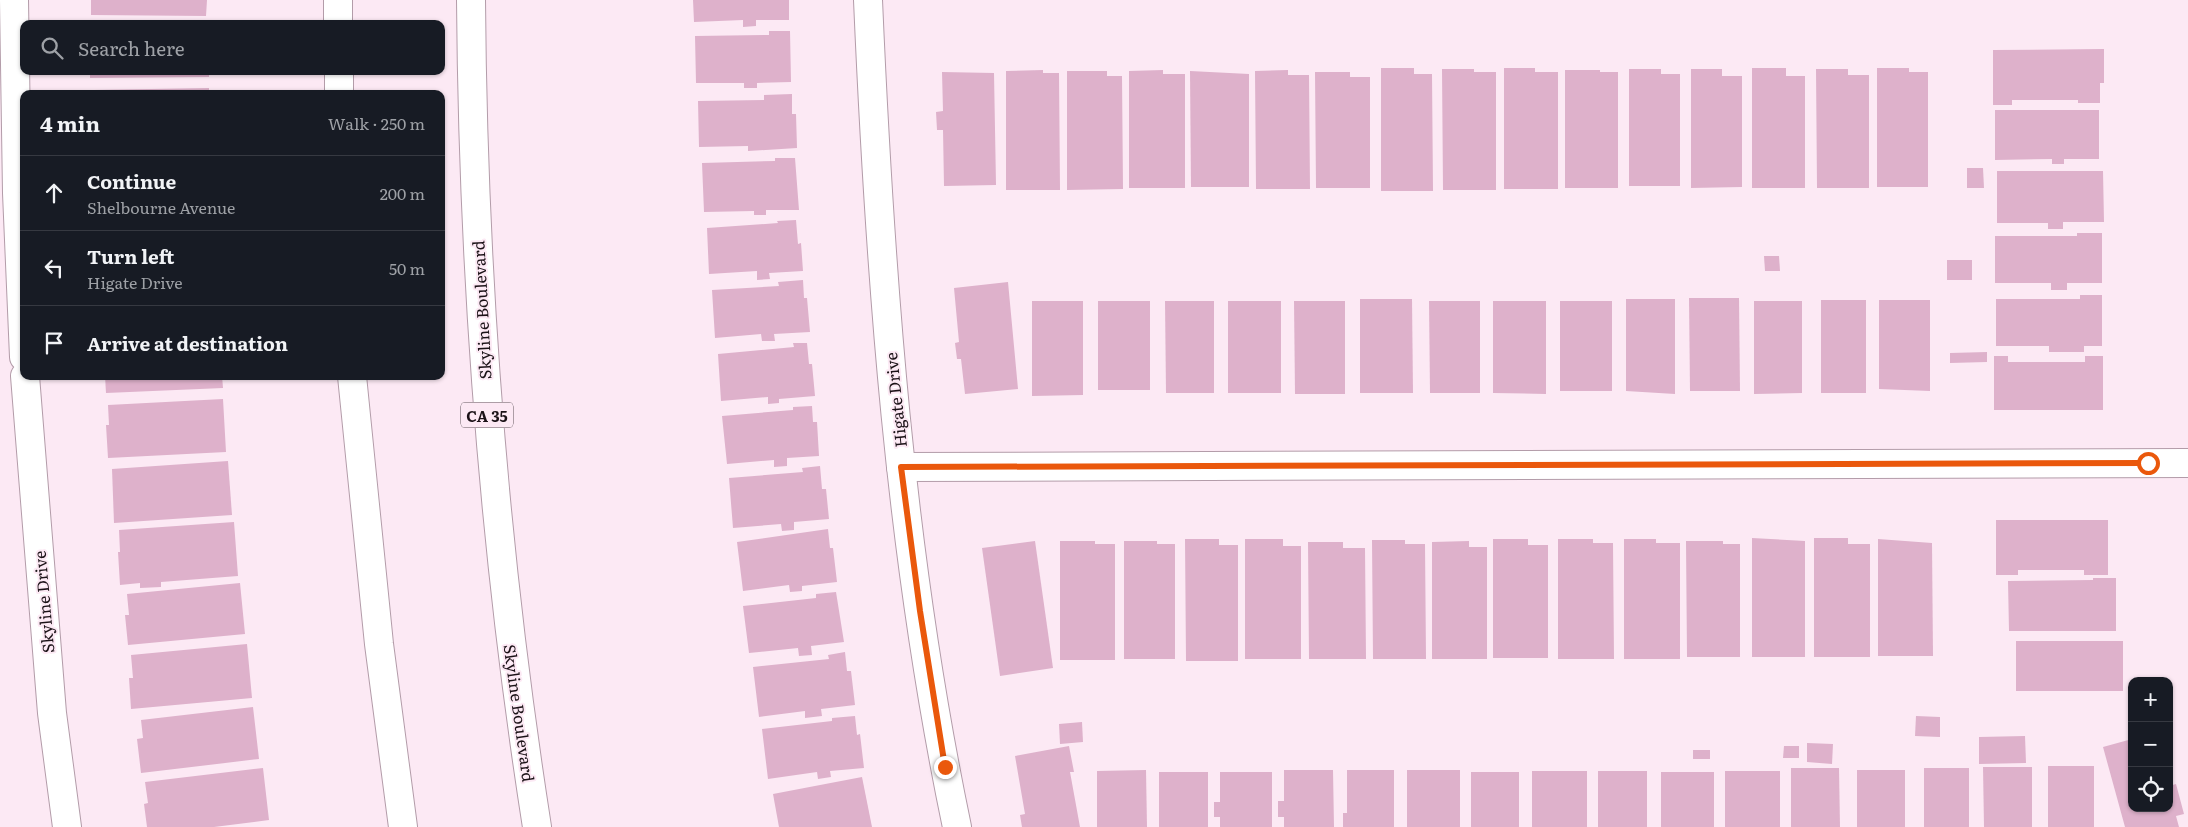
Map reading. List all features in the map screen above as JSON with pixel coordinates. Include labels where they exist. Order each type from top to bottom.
[{"type":"street","points":[[14,0],[20,268]]},
{"type":"street","points":[[338,0],[338,20]]},
{"type":"street","name":"Skyline Boulevard","points":[[471,0],[476,226],[486,410],[508,630],[536,827]]},
{"type":"street","name":"Higate Drive","points":[[868,0],[874,146],[884,295],[901,467],[923,631],[945,767],[957,827]]},
{"type":"street","points":[[339,75],[339,90]]},
{"type":"street","points":[[0,353],[20,352]]},
{"type":"street","name":"Skyline Drive","points":[[25,380],[52,714],[67,827]]},
{"type":"street","points":[[352,380],[379,644],[403,827]]},
{"type":"street","points":[[901,467],[2188,463]]},
{"type":"building","points":[[91,0],[207,0],[206,16],[91,15]]},
{"type":"building","points":[[693,0],[789,0],[789,20],[756,20],[756,26],[743,27],[743,20],[694,22]]},
{"type":"building","points":[[769,31],[790,31],[791,82],[757,83],[757,88],[744,88],[744,83],[696,83],[695,36],[769,35]]},
{"type":"building","points":[[2104,49],[2104,83],[2100,83],[2100,103],[2078,103],[2078,100],[2012,100],[2012,105],[1993,105],[1993,50]]},
{"type":"building","points":[[1381,68],[1414,68],[1414,74],[1432,74],[1433,191],[1381,191]]},
{"type":"building","points":[[1504,68],[1535,68],[1535,72],[1558,72],[1558,189],[1504,189]]},
{"type":"building","points":[[1752,68],[1786,68],[1786,76],[1805,76],[1805,188],[1752,188]]},
{"type":"building","points":[[1877,68],[1909,68],[1909,72],[1928,72],[1928,187],[1877,187]]},
{"type":"building","points":[[1442,69],[1474,69],[1474,72],[1496,72],[1496,190],[1443,190]]},
{"type":"building","points":[[1629,69],[1661,69],[1661,74],[1680,74],[1680,186],[1629,186]]},
{"type":"building","points":[[1691,69],[1722,69],[1722,76],[1742,76],[1742,187],[1691,188]]},
{"type":"building","points":[[1816,69],[1848,69],[1848,75],[1869,75],[1869,188],[1817,188]]},
{"type":"building","points":[[1043,70],[1043,73],[1059,73],[1060,190],[1006,190],[1006,71]]},
{"type":"building","points":[[1163,70],[1163,74],[1185,74],[1185,188],[1129,188],[1129,71]]},
{"type":"building","points":[[1288,70],[1288,75],[1309,75],[1310,189],[1256,189],[1255,71]]},
{"type":"building","points":[[1565,70],[1618,72],[1618,188],[1565,188]]},
{"type":"building","points":[[1067,71],[1107,71],[1107,76],[1122,76],[1123,189],[1067,190]]},
{"type":"building","points":[[1190,71],[1249,74],[1249,187],[1191,187]]},
{"type":"building","points":[[942,72],[994,73],[996,185],[944,186],[943,130],[937,130],[936,112],[943,111]]},
{"type":"building","points":[[1315,72],[1350,72],[1350,77],[1370,77],[1370,188],[1316,188]]},
{"type":"building","points":[[90,75],[209,75],[209,77],[90,78]]},
{"type":"building","points":[[209,88],[209,90],[94,90]]},
{"type":"building","points":[[792,94],[792,114],[796,114],[797,148],[748,151],[748,146],[699,147],[698,101],[764,100],[764,95]]},
{"type":"building","points":[[1995,110],[2099,110],[2099,159],[2064,159],[2064,164],[2052,164],[2052,159],[1995,160]]},
{"type":"building","points":[[775,158],[795,158],[799,210],[766,210],[766,215],[754,215],[754,211],[704,212],[702,163],[775,161]]},
{"type":"building","points":[[1967,168],[1983,168],[1984,188],[1967,188]]},
{"type":"building","points":[[1997,171],[2103,171],[2104,222],[2063,222],[2063,229],[2048,229],[2048,223],[1997,223]]},
{"type":"building","points":[[796,220],[798,244],[801,243],[803,271],[769,273],[770,279],[757,280],[757,271],[709,274],[707,228]]},
{"type":"building","points":[[2077,233],[2102,233],[2102,283],[2067,283],[2067,290],[2051,290],[2051,283],[1995,283],[1995,236],[2077,236]]},
{"type":"building","points":[[1764,256],[1779,256],[1780,271],[1765,271]]},
{"type":"building","points":[[1947,260],[1972,260],[1972,280],[1947,280]]},
{"type":"building","points":[[803,280],[804,298],[807,298],[810,332],[774,334],[775,341],[762,341],[761,334],[715,338],[712,290],[779,286],[778,282]]},
{"type":"building","points":[[1008,282],[1018,389],[965,394],[961,359],[957,359],[955,343],[959,342],[954,288]]},
{"type":"building","points":[[2080,295],[2102,295],[2102,346],[2084,346],[2084,352],[2049,352],[2049,346],[1996,346],[1996,299],[2080,299]]},
{"type":"building","points":[[1689,298],[1739,298],[1740,391],[1690,391]]},
{"type":"building","points":[[1360,299],[1412,299],[1413,393],[1360,393]]},
{"type":"building","points":[[1626,299],[1675,299],[1675,394],[1626,391]]},
{"type":"building","points":[[1821,300],[1866,300],[1866,393],[1821,393]]},
{"type":"building","points":[[1879,300],[1930,300],[1930,391],[1879,389]]},
{"type":"building","points":[[1032,301],[1083,301],[1083,395],[1032,396]]},
{"type":"building","points":[[1098,301],[1150,301],[1150,390],[1098,390]]},
{"type":"building","points":[[1165,301],[1214,301],[1214,393],[1166,393]]},
{"type":"building","points":[[1228,301],[1281,301],[1281,393],[1228,393]]},
{"type":"building","points":[[1294,301],[1345,301],[1345,394],[1295,394]]},
{"type":"building","points":[[1429,301],[1480,301],[1480,393],[1430,393]]},
{"type":"building","points":[[1493,301],[1546,301],[1546,394],[1493,393]]},
{"type":"building","points":[[1560,301],[1612,301],[1612,391],[1560,391]]},
{"type":"building","points":[[1754,301],[1802,301],[1802,393],[1754,394]]},
{"type":"building","points":[[793,343],[807,343],[809,364],[812,364],[815,396],[779,399],[779,403],[768,404],[768,397],[721,401],[718,354],[794,347]]},
{"type":"building","points":[[1987,352],[1987,362],[1950,363],[1950,353]]},
{"type":"building","points":[[1994,356],[2008,356],[2008,362],[2085,362],[2085,356],[2103,356],[2103,410],[1994,410]]},
{"type":"building","points":[[105,380],[222,380],[223,388],[106,393]]},
{"type":"building","points":[[223,399],[226,452],[108,458],[106,425],[109,425],[108,405]]},
{"type":"building","points":[[812,406],[813,422],[817,422],[819,456],[787,458],[787,466],[774,467],[774,460],[727,464],[722,416],[793,410],[793,407]]},
{"type":"building","points":[[228,461],[232,515],[114,523],[112,469]]},
{"type":"building","points":[[820,466],[822,489],[826,489],[829,519],[794,522],[794,530],[782,531],[781,524],[733,528],[729,478],[803,472],[802,468]]},
{"type":"building","points":[[1996,520],[2108,520],[2108,575],[2084,575],[2084,570],[2018,570],[2018,575],[1996,575]]},
{"type":"building","points":[[234,522],[238,576],[161,582],[161,587],[140,588],[140,583],[120,585],[119,530]]},
{"type":"building","points":[[828,529],[830,548],[833,548],[837,582],[802,586],[802,591],[790,592],[789,585],[743,591],[737,542]]},
{"type":"building","points":[[1752,538],[1805,541],[1805,657],[1752,657]]},
{"type":"building","points":[[1814,538],[1848,538],[1848,544],[1870,544],[1870,657],[1814,657]]},
{"type":"building","points":[[1185,539],[1219,539],[1219,545],[1238,545],[1238,661],[1186,661]]},
{"type":"building","points":[[1245,539],[1283,539],[1283,546],[1301,546],[1301,659],[1245,659]]},
{"type":"building","points":[[1493,539],[1528,539],[1528,545],[1548,545],[1548,658],[1493,658]]},
{"type":"building","points":[[1558,539],[1593,539],[1593,543],[1613,543],[1614,659],[1558,659]]},
{"type":"building","points":[[1624,539],[1656,539],[1656,543],[1680,543],[1680,659],[1624,659]]},
{"type":"building","points":[[1878,539],[1932,543],[1933,656],[1878,656]]},
{"type":"building","points":[[1372,540],[1405,540],[1405,544],[1425,544],[1426,659],[1373,659]]},
{"type":"building","points":[[1035,541],[1053,668],[1000,676],[982,548]]},
{"type":"building","points":[[1060,541],[1095,541],[1095,544],[1115,544],[1115,660],[1060,660]]},
{"type":"building","points":[[1124,541],[1157,541],[1157,544],[1175,544],[1175,659],[1124,659]]},
{"type":"building","points":[[1469,541],[1469,547],[1487,547],[1487,659],[1432,659],[1432,542]]},
{"type":"building","points":[[1686,541],[1723,541],[1723,544],[1740,544],[1740,657],[1687,657]]},
{"type":"building","points":[[1308,542],[1343,542],[1343,548],[1365,548],[1366,659],[1309,659]]},
{"type":"building","points":[[2093,578],[2116,578],[2116,631],[2009,631],[2008,581],[2093,580]]},
{"type":"building","points":[[240,583],[245,634],[128,645],[125,615],[129,615],[127,594]]},
{"type":"building","points":[[836,592],[844,642],[811,646],[812,655],[799,656],[798,648],[749,653],[743,606],[816,598],[816,594]]},
{"type":"building","points":[[2016,641],[2123,641],[2123,691],[2016,691]]},
{"type":"building","points":[[247,644],[252,698],[131,709],[129,678],[133,678],[131,655]]},
{"type":"building","points":[[845,652],[847,671],[851,671],[855,705],[821,709],[822,716],[805,718],[805,711],[759,717],[753,667],[829,659],[828,655]]},
{"type":"building","points":[[253,707],[259,759],[141,773],[137,739],[143,738],[141,720]]},
{"type":"building","points":[[855,716],[857,735],[860,734],[864,768],[830,771],[831,777],[818,779],[817,772],[768,779],[762,729],[832,721],[832,718]]},
{"type":"building","points":[[1916,716],[1940,717],[1940,737],[1915,736]]},
{"type":"building","points":[[1082,722],[1083,742],[1060,744],[1059,724]]},
{"type":"building","points":[[2025,736],[2026,763],[1979,764],[1979,737]]},
{"type":"building","points":[[2128,740],[2128,812],[2173,812],[2173,785],[2176,784],[2184,814],[2176,816],[2179,827],[2125,827],[2103,747]]},
{"type":"building","points":[[1807,743],[1833,744],[1832,764],[1807,762]]},
{"type":"building","points":[[1069,746],[1074,772],[1070,772],[1080,827],[1022,827],[1020,815],[1025,814],[1015,756]]},
{"type":"building","points":[[1784,746],[1799,746],[1799,758],[1783,758]]},
{"type":"building","points":[[1693,750],[1710,750],[1710,759],[1693,759]]},
{"type":"building","points":[[2048,766],[2094,766],[2094,827],[2048,827]]},
{"type":"building","points":[[1983,767],[2032,767],[2032,827],[1984,827]]},
{"type":"building","points":[[263,768],[269,820],[214,827],[147,827],[144,804],[148,803],[145,782]]},
{"type":"building","points":[[1791,768],[1839,768],[1840,827],[1791,827]]},
{"type":"building","points":[[1924,768],[1969,768],[1969,827],[1924,827]]},
{"type":"building","points":[[1146,770],[1147,827],[1097,827],[1097,771]]},
{"type":"building","points":[[1284,770],[1333,770],[1334,827],[1284,827],[1284,817],[1278,817],[1278,801],[1284,801]]},
{"type":"building","points":[[1347,770],[1394,770],[1394,827],[1343,827],[1343,813],[1347,813]]},
{"type":"building","points":[[1407,770],[1460,770],[1460,827],[1407,827]]},
{"type":"building","points":[[1857,770],[1905,770],[1905,827],[1857,827]]},
{"type":"building","points":[[1532,771],[1587,771],[1587,827],[1532,827]]},
{"type":"building","points":[[1598,771],[1647,771],[1647,827],[1598,827]]},
{"type":"building","points":[[1725,771],[1780,771],[1780,827],[1725,827]]},
{"type":"building","points":[[1159,772],[1208,772],[1208,827],[1159,827]]},
{"type":"building","points":[[1220,772],[1272,772],[1272,827],[1220,827],[1220,817],[1214,817],[1214,802],[1220,802]]},
{"type":"building","points":[[1471,772],[1519,772],[1519,827],[1471,827]]},
{"type":"building","points":[[1661,772],[1714,772],[1714,827],[1661,827]]},
{"type":"building","points":[[862,777],[872,827],[779,827],[773,794]]},
{"type":"route","points":[[945,767],[920,611],[901,467],[2148,463]]}]
